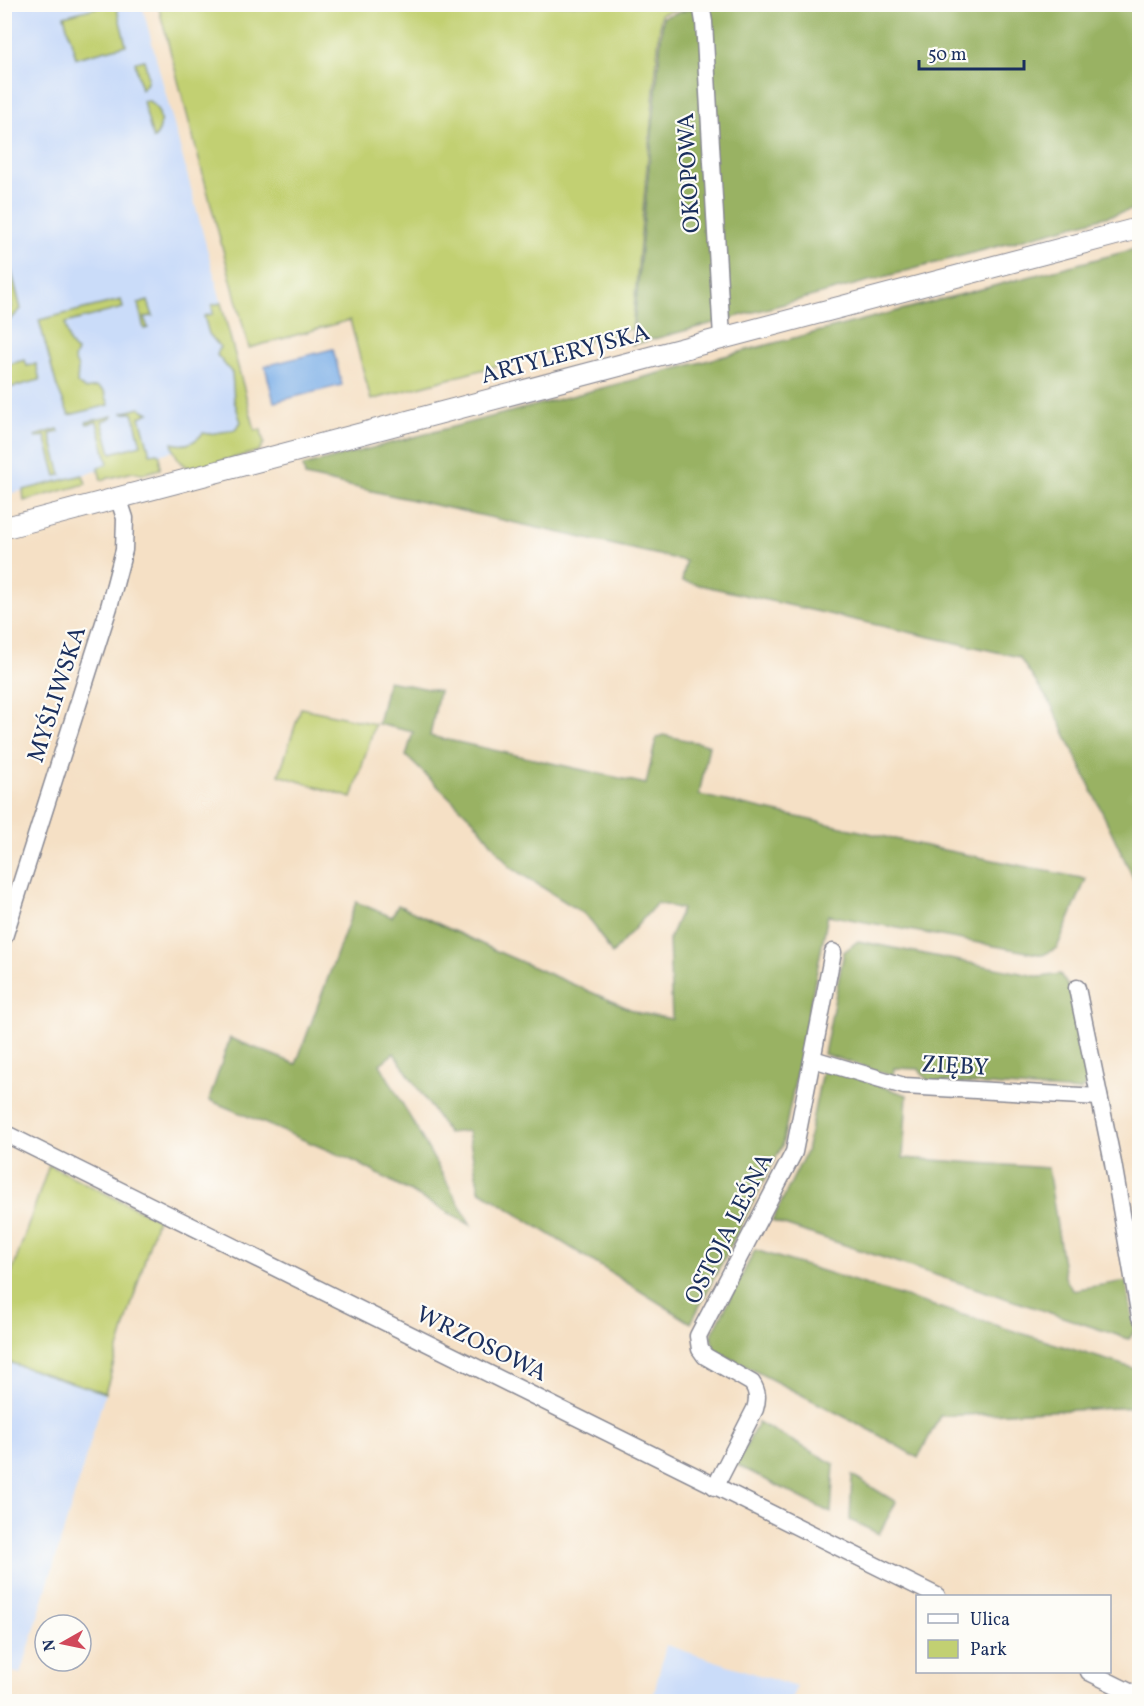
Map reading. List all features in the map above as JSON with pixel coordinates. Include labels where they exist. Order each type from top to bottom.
[{"type":"street","name":"OKOPOWA","points":[[701,4],[704,22],[722,338]]},
{"type":"street","name":"ARTYLERYJSKA","points":[[4,528],[1140,228]]},
{"type":"street","name":"MYŚLIWSKA","points":[[4,937],[109,607],[124,549],[125,518],[118,498]]},
{"type":"street","name":"OSTOJA LEŚNA","points":[[715,1487],[755,1409],[758,1398],[752,1383],[705,1356],[700,1349],[698,1336],[794,1152],[833,952]]},
{"type":"street","points":[[1077,988],[1113,1163],[1140,1317]]},
{"type":"street","name":"ZIĘBY","points":[[813,1059],[903,1086],[1099,1097]]},
{"type":"street","name":"WRZOSOWA","points":[[4,1133],[935,1595]]},
{"type":"street","points":[[1093,1673],[1140,1697]]},
{"type":"shaded area","points":[[5,5],[142,5],[256,432],[181,462],[173,451],[5,495]]},
{"type":"shaded area","points":[[5,1361],[105,1393],[39,1613],[33,1613],[33,1634],[21,1674],[5,1670]]},
{"type":"shaded area","points":[[666,1645],[796,1687],[791,1701],[652,1701]]},
{"type":"green space","points":[[707,4],[1139,5],[1139,208],[632,345],[663,17]]},
{"type":"green space","points":[[106,5],[116,5],[126,45],[76,58],[64,16]]},
{"type":"green space","points":[[158,5],[682,5],[682,8],[661,14],[632,329],[371,400],[350,320],[249,348]]},
{"type":"green space","points":[[144,60],[148,80],[141,90],[135,62]]},
{"type":"green space","points":[[143,101],[149,101],[159,114],[159,130],[153,139]]},
{"type":"green space","points":[[5,246],[21,309],[11,319],[5,321],[5,309],[12,307],[5,280]]},
{"type":"green space","points":[[1139,248],[1139,890],[1052,706],[1019,657],[682,581],[686,561],[305,476],[303,466]]},
{"type":"green space","points":[[121,300],[123,308],[65,323],[70,343],[77,351],[74,359],[78,368],[77,383],[85,389],[97,387],[104,391],[109,405],[69,415],[57,387],[39,320]]},
{"type":"green space","points":[[148,301],[153,316],[144,317],[148,328],[144,329],[138,304]]},
{"type":"green space","points":[[221,303],[255,430],[261,430],[264,443],[259,451],[192,469],[179,459],[172,443],[185,444],[193,442],[203,433],[235,430],[241,422],[234,400],[232,373],[217,355],[220,347],[209,334],[204,316],[213,314],[212,305]]},
{"type":"green space","points":[[25,360],[27,366],[36,364],[40,380],[5,389],[5,365]]},
{"type":"green space","points":[[140,408],[149,413],[140,417],[150,454],[160,455],[160,469],[142,474],[133,472],[101,480],[98,467],[108,464],[97,422],[87,424],[86,422],[112,416],[102,421],[111,453],[141,445],[133,413],[122,413]]},
{"type":"green space","points":[[58,429],[59,432],[50,434],[61,475],[56,476],[45,436],[36,438],[35,436]]},
{"type":"green space","points":[[83,475],[86,484],[24,501],[23,490]]},
{"type":"green space","points":[[388,681],[439,691],[430,736],[646,784],[656,739],[663,735],[709,745],[699,795],[1086,879],[1057,948],[1043,955],[828,915],[782,1146],[691,1323],[479,1190],[468,1131],[448,1133],[394,1053],[380,1064],[471,1225],[356,1162],[209,1100],[230,1038],[296,1064],[356,902],[392,917],[398,905],[639,1013],[672,1019],[669,939],[682,909],[657,903],[612,954],[592,922],[583,913],[510,867],[476,823],[406,756],[413,732],[378,724]]},
{"type":"green space","points":[[301,708],[375,724],[352,798],[279,775]]},
{"type":"green space","points":[[858,941],[1041,977],[1060,974],[1070,989],[1091,1080],[1080,1091],[928,1081],[919,1069],[894,1068],[893,1076],[824,1054],[844,952]]},
{"type":"green space","points":[[833,1070],[907,1095],[903,1158],[1048,1168],[1065,1277],[1072,1290],[1126,1281],[1135,1330],[1129,1339],[772,1221],[806,1152],[822,1071]]},
{"type":"green space","points":[[49,1165],[157,1219],[105,1393],[5,1361],[5,1292]]},
{"type":"green space","points":[[755,1250],[1139,1370],[1139,1407],[940,1416],[918,1458],[872,1431],[714,1350],[711,1336]]},
{"type":"green space","points":[[758,1422],[834,1464],[831,1513],[737,1465]]},
{"type":"green space","points":[[852,1475],[896,1502],[879,1534],[850,1520]]},
{"type":"water","points":[[333,349],[342,385],[274,402],[265,366]]}]
